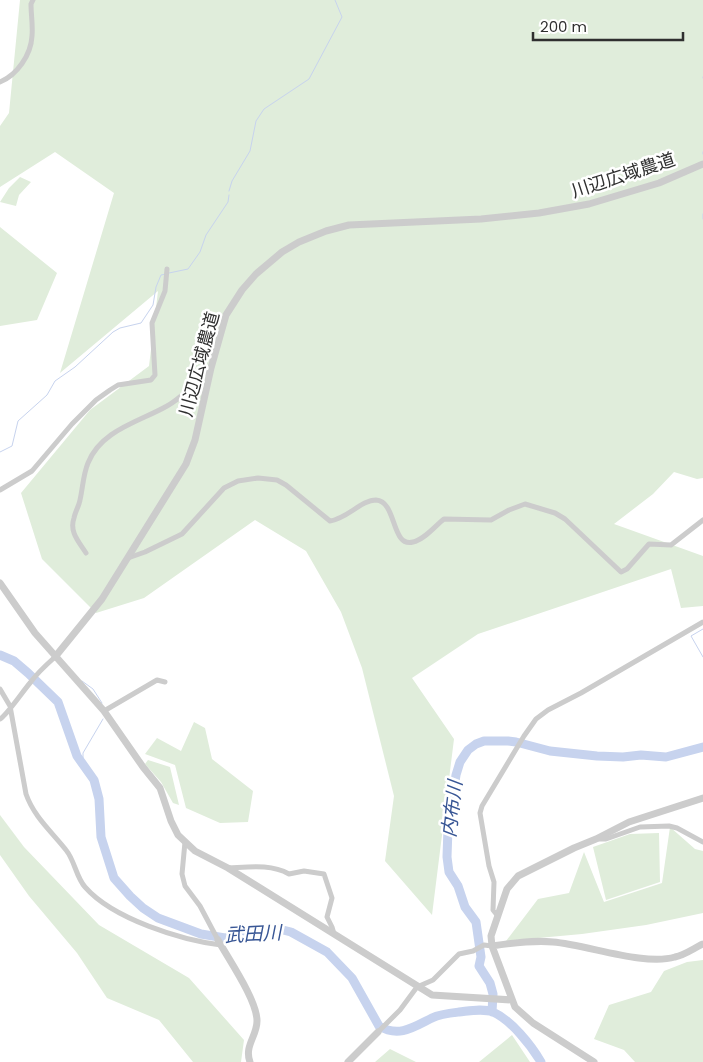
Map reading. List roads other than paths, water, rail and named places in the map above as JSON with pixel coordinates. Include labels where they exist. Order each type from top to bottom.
[{"type":"street","points":[[0,82],[14,74],[30,45],[33,0]]},
{"type":"street","name":"川辺広域農道","points":[[55,657],[102,599],[174,484],[191,452],[226,315],[242,290],[266,264],[282,252],[312,235],[339,227],[362,224],[473,219],[566,209],[625,194],[658,183],[703,164]]},
{"type":"street","points":[[0,490],[32,471],[72,424],[96,400],[118,385],[151,380],[155,375],[152,323],[161,303],[167,278],[167,269]]},
{"type":"street","points":[[86,552],[73,533],[72,528],[80,499],[84,472],[93,452],[111,435],[174,402],[211,368]]},
{"type":"street","points":[[128,558],[182,534],[212,500],[231,483],[258,478],[268,478],[281,482],[330,521],[346,516],[368,502],[374,500],[381,502],[389,511],[402,540],[407,542],[414,542],[444,518],[491,520],[509,510],[526,504],[555,513],[565,520],[620,572],[624,572],[649,544],[671,545],[703,520]]},
{"type":"street","points":[[0,583],[34,634],[104,711],[160,788],[171,821],[178,835],[185,842],[195,850],[228,868],[432,995],[509,1000]]},
{"type":"street","points":[[497,915],[492,910],[494,882],[489,866],[480,813],[482,806],[524,736],[536,719],[548,710],[581,693],[703,622]]},
{"type":"street","points":[[0,718],[6,715],[10,706],[30,682],[55,657]]},
{"type":"street","points":[[104,711],[158,680],[166,682]]},
{"type":"street","points":[[0,689],[10,706],[29,803],[67,850],[85,887],[93,896],[107,905],[143,924],[196,942],[220,942]]},
{"type":"street","points":[[594,1062],[533,1023],[518,1011],[509,1000],[488,946],[507,889],[518,876],[628,822],[703,798]]},
{"type":"street","points":[[596,839],[606,839],[640,826],[669,826],[677,828],[703,842]]},
{"type":"street","points":[[185,842],[182,874],[185,886],[200,906],[254,1006],[257,1022],[248,1049],[250,1062]]},
{"type":"street","points":[[228,868],[266,867],[282,870],[289,874],[304,871],[324,874],[332,898],[327,917],[334,934]]},
{"type":"street","points":[[348,1062],[407,1002],[417,987],[433,980],[458,954],[509,943],[553,942],[644,959],[666,959],[684,954],[703,944]]},
{"type":"waterway","points":[[229,191],[232,181],[250,151],[256,121],[264,109],[309,79],[342,17],[335,0]]},
{"type":"waterway","points":[[169,273],[188,269],[200,252],[206,235],[228,202],[229,195]]},
{"type":"waterway","points":[[703,214],[703,219]]},
{"type":"waterway","points":[[0,452],[12,446],[18,421],[47,395],[55,381],[75,367],[113,332],[120,328],[141,323],[153,305],[156,287],[161,275],[166,274]]},
{"type":"waterway","points":[[703,629],[691,636],[703,657]]},
{"type":"waterway","name":"武田川","points":[[0,655],[14,661],[58,702],[77,756],[94,780],[99,799],[101,837],[114,878],[143,908],[158,918],[201,934],[225,938],[279,929],[291,932],[327,952],[352,978],[379,1026],[393,1031],[400,1031],[413,1028],[442,1015],[485,1010],[493,1012],[507,1021],[532,1048],[541,1062]]},
{"type":"waterway","points":[[82,681],[93,689],[102,703]]},
{"type":"waterway","points":[[83,765],[83,753],[103,719]]},
{"type":"waterway","name":"内布川","points":[[492,1012],[493,994],[490,983],[479,966],[481,957],[476,922],[465,907],[458,886],[449,872],[447,857],[448,828],[456,775],[460,762],[468,750],[484,741],[508,741],[550,751],[597,756],[623,757],[641,755],[666,757],[703,747]]}]
